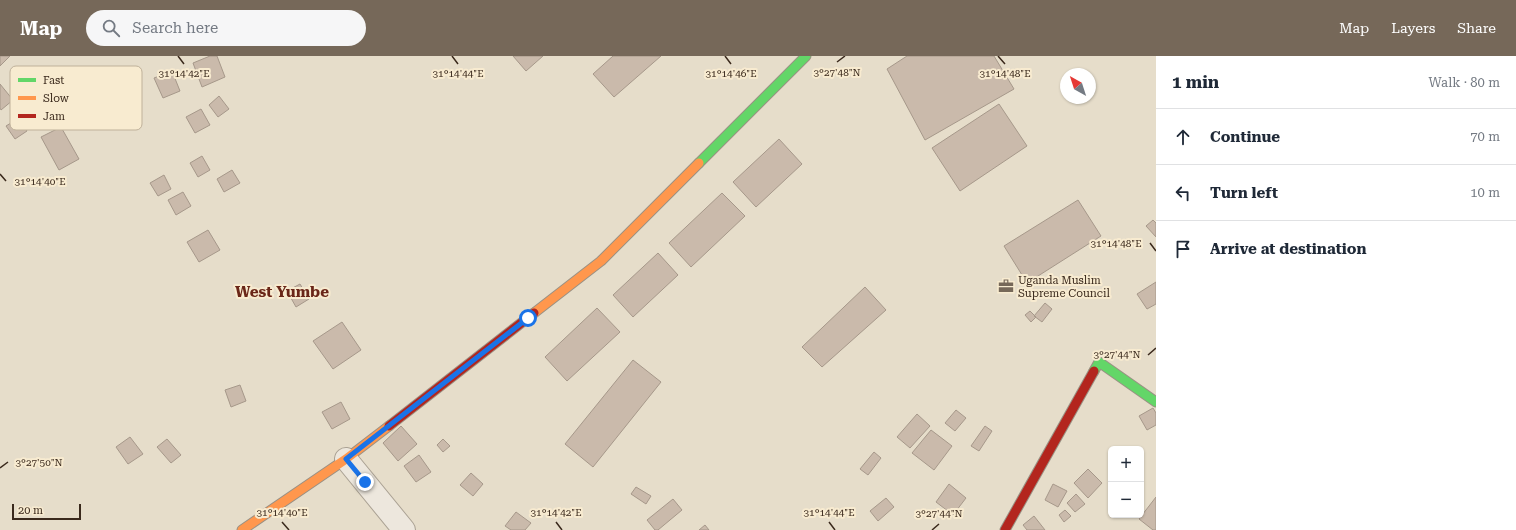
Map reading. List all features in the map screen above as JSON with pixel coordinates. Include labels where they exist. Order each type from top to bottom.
[{"type":"street","points":[[242,530],[346,459],[601,261],[806,56]]},
{"type":"street","points":[[1005,530],[1099,362],[1156,402]]},
{"type":"street","points":[[346,459],[404,530]]},
{"type":"building","points":[[0,56],[10,56],[0,66]]},
{"type":"building","points":[[210,56],[217,56],[225,77],[202,87],[193,63]]},
{"type":"building","points":[[513,56],[543,56],[526,71]]},
{"type":"building","points":[[613,56],[661,56],[614,97],[593,74]]},
{"type":"building","points":[[907,56],[994,56],[1014,89],[925,140],[887,69]]},
{"type":"building","points":[[172,71],[180,91],[163,98],[154,78]]},
{"type":"building","points":[[0,84],[10,96],[10,102],[1,110]]},
{"type":"building","points":[[219,96],[229,109],[218,117],[209,105]]},
{"type":"building","points":[[999,104],[1027,146],[960,191],[932,148]]},
{"type":"building","points":[[201,109],[210,125],[195,133],[186,117]]},
{"type":"building","points":[[10,124],[10,130],[27,131],[15,139],[6,126]]},
{"type":"building","points":[[55,130],[63,130],[79,159],[59,170],[41,137]]},
{"type":"building","points":[[779,139],[802,164],[756,207],[733,182]]},
{"type":"building","points":[[202,156],[210,170],[198,177],[190,163]]},
{"type":"building","points":[[232,170],[240,183],[224,192],[217,179]]},
{"type":"building","points":[[164,175],[171,189],[158,196],[150,183]]},
{"type":"building","points":[[183,192],[191,206],[176,215],[168,200]]},
{"type":"building","points":[[722,193],[745,216],[691,267],[669,243]]},
{"type":"building","points":[[1078,200],[1101,236],[1027,283],[1004,246]]},
{"type":"building","points":[[1153,220],[1156,223],[1156,237],[1146,226]]},
{"type":"building","points":[[208,230],[220,250],[199,262],[187,242]]},
{"type":"building","points":[[658,253],[678,275],[633,317],[613,295]]},
{"type":"building","points":[[1156,282],[1156,304],[1147,309],[1137,294]]},
{"type":"building","points":[[300,284],[309,299],[296,307],[287,291]]},
{"type":"building","points":[[865,287],[886,310],[822,367],[802,347]]},
{"type":"building","points":[[1045,303],[1052,309],[1042,322],[1034,316]]},
{"type":"building","points":[[597,308],[620,332],[567,381],[545,357]]},
{"type":"building","points":[[1030,311],[1036,317],[1031,322],[1025,315]]},
{"type":"building","points":[[342,322],[361,350],[333,369],[313,341]]},
{"type":"building","points":[[633,360],[661,382],[593,467],[565,444]]},
{"type":"building","points":[[240,385],[246,401],[231,407],[225,390]]},
{"type":"building","points":[[341,402],[350,419],[332,429],[322,412]]},
{"type":"building","points":[[1153,408],[1156,413],[1156,425],[1147,430],[1139,416]]},
{"type":"building","points":[[956,410],[966,418],[955,431],[945,423]]},
{"type":"building","points":[[917,414],[930,426],[910,448],[897,437]]},
{"type":"building","points":[[401,426],[417,444],[398,461],[383,443]]},
{"type":"building","points":[[985,426],[992,431],[979,451],[971,446]]},
{"type":"building","points":[[931,430],[952,446],[934,470],[912,453]]},
{"type":"building","points":[[130,437],[143,454],[128,464],[116,447]]},
{"type":"building","points":[[167,439],[181,455],[171,463],[157,447]]},
{"type":"building","points":[[443,439],[450,446],[443,452],[437,445]]},
{"type":"building","points":[[874,452],[881,458],[868,475],[860,469]]},
{"type":"building","points":[[419,455],[431,472],[416,482],[404,466]]},
{"type":"building","points":[[1088,469],[1102,483],[1088,498],[1074,483]]},
{"type":"building","points":[[471,473],[483,484],[473,496],[460,485]]},
{"type":"building","points":[[949,484],[966,498],[953,515],[936,502]]},
{"type":"building","points":[[1053,484],[1067,491],[1058,507],[1045,500]]},
{"type":"building","points":[[636,487],[651,496],[646,504],[631,494]]},
{"type":"building","points":[[1076,494],[1085,504],[1075,512],[1067,503]]},
{"type":"building","points":[[1156,497],[1156,530],[1153,530],[1139,519],[1144,518],[1144,513]]},
{"type":"building","points":[[886,498],[894,507],[878,521],[870,511]]},
{"type":"building","points":[[673,499],[682,510],[658,530],[655,530],[647,520]]},
{"type":"building","points":[[1065,510],[1071,516],[1064,522],[1059,515]]},
{"type":"building","points":[[516,512],[531,523],[525,530],[511,530],[505,526]]},
{"type":"building","points":[[1034,516],[1045,530],[1027,530],[1023,525]]},
{"type":"building","points":[[705,525],[709,530],[699,530]]},
{"type":"traffic: fast","points":[[699,163],[806,56]]},
{"type":"traffic: fast","points":[[1094,371],[1099,362],[1156,402]]},
{"type":"traffic: slow","points":[[534,313],[601,261],[699,163]]},
{"type":"traffic: slow","points":[[242,530],[346,459],[389,426]]},
{"type":"traffic: jam","points":[[389,426],[534,313]]},
{"type":"traffic: jam","points":[[1005,530],[1094,371]]},
{"type":"place","name":"Uganda Muslim Supreme Council","points":[[1006,286]]},
{"type":"district","name":"West Yumbe","points":[[282,292]]},
{"type":"route","points":[[365,482],[346,459],[528,318]]}]
